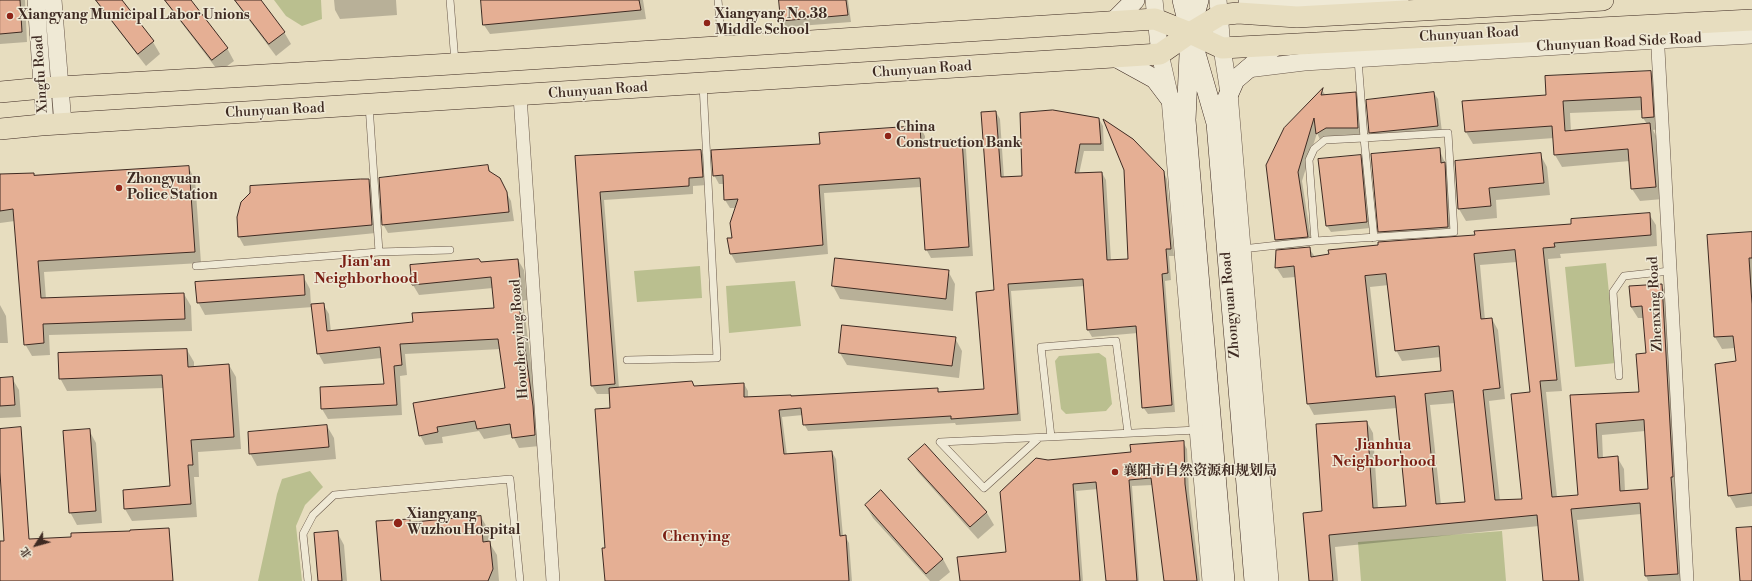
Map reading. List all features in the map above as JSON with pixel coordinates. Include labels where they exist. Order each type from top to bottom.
[{"type":"main road","points":[[1114,21],[1135,0]]},
{"type":"main road","name":"Zhongyuan Road","points":[[1182,0],[1216,123],[1254,581]]},
{"type":"main road","name":"Zhongyuan Road","points":[[1199,0],[1190,33],[1186,120],[1225,581]]},
{"type":"main road","points":[[1248,0],[1297,17]]},
{"type":"main road","name":"Chunyuan Road","points":[[0,129],[54,124],[520,96],[1160,54],[1190,33],[1219,7],[1238,13],[1297,17],[1602,0]]},
{"type":"main road","name":"Chunyuan Road","points":[[0,92],[1114,21],[1154,9],[1190,33],[1222,48],[1657,32],[1752,20]]},
{"type":"main road","points":[[1216,123],[1235,80],[1275,46]]},
{"type":"main road","points":[[1115,57],[1156,79],[1186,120]]},
{"type":"street","name":"Xingfu Road","points":[[36,0],[51,88],[54,124]]},
{"type":"street","name":"Xingfu Road","points":[[51,88],[53,0]]},
{"type":"street","points":[[1262,0],[1335,4],[1400,0]]},
{"type":"street","points":[[1219,7],[1222,48],[1229,93],[1270,581]]},
{"type":"street","points":[[1154,9],[1160,54],[1170,98],[1211,581]]},
{"type":"street","name":"Chunyuan Road Side Road","points":[[1247,69],[1304,62],[1358,59],[1657,32],[1752,36]]},
{"type":"street","name":"Zhenxing Road","points":[[1657,32],[1686,581]]},
{"type":"street","name":"Houchenying Road","points":[[520,96],[553,581]]},
{"type":"lane","points":[[450,0],[455,64]]},
{"type":"lane","points":[[718,0],[722,47]]},
{"type":"lane","points":[[1358,59],[1374,238]]},
{"type":"lane","points":[[627,360],[717,358],[703,84]]},
{"type":"lane","points":[[369,105],[379,252]]},
{"type":"lane","points":[[1242,249],[1315,241],[1454,232],[1448,133],[1325,140],[1314,148],[1309,160],[1315,241]]},
{"type":"lane","points":[[196,266],[379,252],[450,250]]},
{"type":"lane","points":[[1619,376],[1613,292],[1624,276],[1670,271]]},
{"type":"lane","points":[[1051,437],[1041,347],[1116,341],[1128,433]]},
{"type":"lane","points":[[1039,438],[984,488],[940,442],[1198,430]]},
{"type":"lane","points":[[308,581],[303,534],[313,515],[334,496],[510,479],[520,581]]},
{"type":"green space","points":[[274,0],[321,0],[322,19],[302,26],[286,16]]},
{"type":"green space","points":[[1606,263],[1616,363],[1575,367],[1565,267]]},
{"type":"green space","points":[[700,266],[702,298],[637,302],[634,271]]},
{"type":"green space","points":[[795,281],[801,326],[729,333],[726,286]]},
{"type":"green space","points":[[1099,353],[1106,358],[1112,404],[1106,411],[1066,414],[1061,409],[1055,361],[1059,356]]},
{"type":"green space","points":[[310,471],[323,487],[305,505],[296,526],[302,581],[258,581],[277,494],[282,479]]},
{"type":"green space","points":[[1502,531],[1506,581],[1361,581],[1358,542]]},
{"type":"building","name":"Xiangyang Municipal Labor Unions","points":[[0,0],[20,0],[22,32],[0,34]]},
{"type":"building","points":[[96,0],[122,0],[154,41],[138,54]]},
{"type":"building","points":[[165,0],[191,0],[228,48],[212,60]]},
{"type":"building","points":[[235,0],[261,0],[285,32],[269,44]]},
{"type":"building","points":[[481,0],[639,0],[641,10],[483,25]]},
{"type":"building","points":[[779,0],[846,0],[848,15],[781,21]]},
{"type":"building","points":[[1651,71],[1654,117],[1642,118],[1641,97],[1563,101],[1565,131],[1650,123],[1656,187],[1631,189],[1628,149],[1554,155],[1552,126],[1465,132],[1462,101],[1546,95],[1545,76]]},
{"type":"building","points":[[1323,88],[1321,95],[1356,92],[1358,128],[1326,128],[1316,134],[1314,118],[1298,172],[1308,237],[1275,240],[1266,165],[1284,128]]},
{"type":"building","points":[[1434,92],[1438,126],[1369,133],[1366,100]]},
{"type":"building","points":[[1053,110],[1099,118],[1101,144],[1080,144],[1075,173],[1102,172],[1107,260],[1128,259],[1124,170],[1103,119],[1133,139],[1164,171],[1171,249],[1166,249],[1168,273],[1162,274],[1172,405],[1142,408],[1136,326],[1087,330],[1083,279],[1008,284],[1018,414],[951,419],[951,416],[803,425],[801,408],[779,410],[784,454],[832,451],[840,536],[846,535],[849,581],[605,581],[602,548],[605,548],[595,409],[610,408],[609,388],[692,381],[694,386],[744,383],[744,397],[938,388],[938,392],[984,389],[976,292],[994,290],[981,112],[996,111],[1001,177],[1022,176],[1020,113]]},
{"type":"building","points":[[920,126],[921,142],[962,139],[969,247],[925,250],[920,178],[819,185],[823,245],[730,254],[727,238],[732,238],[730,223],[738,199],[724,200],[723,175],[713,176],[711,150],[820,144],[819,133]]},
{"type":"building","points":[[1440,148],[1441,163],[1445,162],[1448,227],[1378,232],[1371,154]]},
{"type":"building","points":[[701,150],[703,177],[689,178],[689,186],[600,192],[615,384],[591,386],[575,156]]},
{"type":"building","points":[[1541,153],[1544,183],[1489,188],[1491,206],[1458,209],[1455,161]]},
{"type":"building","points":[[1361,155],[1367,222],[1326,226],[1318,159]]},
{"type":"building","points":[[488,165],[489,171],[500,178],[507,192],[509,212],[382,225],[379,178]]},
{"type":"building","points":[[189,166],[195,252],[38,261],[41,298],[184,293],[185,319],[43,324],[44,343],[24,345],[13,209],[0,211],[0,174],[34,173],[34,175]]},
{"type":"building","points":[[369,179],[372,225],[238,237],[237,217],[241,202],[250,193],[250,186]]},
{"type":"building","points":[[1650,213],[1651,235],[1554,243],[1555,247],[1543,248],[1557,380],[1540,381],[1552,497],[1578,495],[1570,395],[1639,392],[1636,354],[1646,353],[1642,306],[1631,307],[1629,286],[1662,284],[1673,477],[1671,477],[1678,574],[1645,576],[1640,503],[1571,509],[1579,581],[1543,581],[1537,515],[1329,535],[1333,581],[1309,581],[1303,513],[1322,511],[1316,424],[1367,421],[1373,508],[1406,506],[1395,396],[1307,404],[1294,266],[1275,268],[1276,250],[1310,247],[1311,257],[1329,254],[1328,250],[1378,245],[1378,242],[1475,235],[1474,231],[1571,224],[1571,219]],"holes":[[[1515,250],[1530,392],[1511,394],[1522,499],[1495,500],[1483,390],[1500,388],[1492,318],[1481,319],[1474,254]],[[1386,274],[1395,351],[1439,346],[1441,371],[1376,377],[1365,276]],[[1453,391],[1465,502],[1436,504],[1425,394]],[[1644,420],[1648,489],[1620,491],[1618,456],[1598,458],[1596,424]]]},
{"type":"building","points":[[1752,232],[1752,258],[1749,258],[1752,304],[1752,493],[1728,496],[1715,364],[1736,361],[1733,336],[1714,337],[1707,235]]},
{"type":"building","points":[[835,258],[949,270],[946,299],[832,286]]},
{"type":"building","points":[[479,259],[481,262],[518,259],[521,290],[517,291],[533,406],[535,435],[512,438],[510,424],[477,429],[475,421],[437,427],[438,432],[419,436],[413,403],[505,388],[498,339],[400,344],[402,365],[394,366],[397,405],[321,409],[320,387],[384,384],[380,347],[317,354],[311,304],[324,303],[327,331],[413,322],[412,313],[494,308],[491,277],[412,285],[410,265]]},
{"type":"building","points":[[304,275],[305,295],[197,303],[195,282]]},
{"type":"building","points":[[842,325],[956,337],[952,366],[839,353]]},
{"type":"building","points":[[187,349],[188,367],[229,364],[234,437],[191,440],[193,465],[188,465],[191,504],[124,509],[123,490],[170,486],[162,375],[59,379],[58,353]]},
{"type":"building","points":[[13,377],[15,405],[0,406],[0,378]]},
{"type":"building","points":[[327,425],[329,447],[249,454],[248,432]]},
{"type":"building","points":[[21,427],[29,539],[71,537],[71,533],[169,528],[173,581],[0,581],[0,541],[4,541],[0,472],[0,429]]},
{"type":"building","points":[[90,429],[96,511],[69,513],[63,431]]},
{"type":"building","points":[[1184,441],[1185,484],[1197,581],[1164,581],[1151,478],[1129,480],[1137,581],[1106,581],[1096,482],[1073,484],[1080,581],[960,581],[957,557],[1006,552],[1000,492],[1036,458],[1048,460],[1131,452],[1130,445]]},
{"type":"building","points":[[925,444],[987,512],[970,527],[908,459]]},
{"type":"building","points":[[881,490],[943,559],[926,574],[865,505]]},
{"type":"building","points":[[481,516],[483,542],[490,541],[493,569],[488,581],[381,581],[376,521],[410,519],[410,522]]},
{"type":"building","points":[[1752,527],[1752,581],[1740,581],[1736,528]]},
{"type":"building","points":[[338,531],[342,581],[318,581],[314,533]]},
{"type":"place","name":"Xiangyang Municipal Labor Unions","points":[[10,16]]},
{"type":"place","name":"Xiangyang No.38 Middle School","points":[[707,23]]},
{"type":"place","name":"China Construction Bank","points":[[888,136]]},
{"type":"place","name":"Zhongyuan Police Station","points":[[119,188]]},
{"type":"place","name":"襄阳市自然资源和规划局","points":[[1115,472]]},
{"type":"place","name":"Xiangyang Wuzhou Hospital","points":[[398,523]]},
{"type":"district","name":"Jian'an Neighborhood","points":[[366,270]]},
{"type":"district","name":"Jianhua Neighborhood","points":[[1384,454]]},
{"type":"district","name":"Chenying","points":[[696,537]]}]
